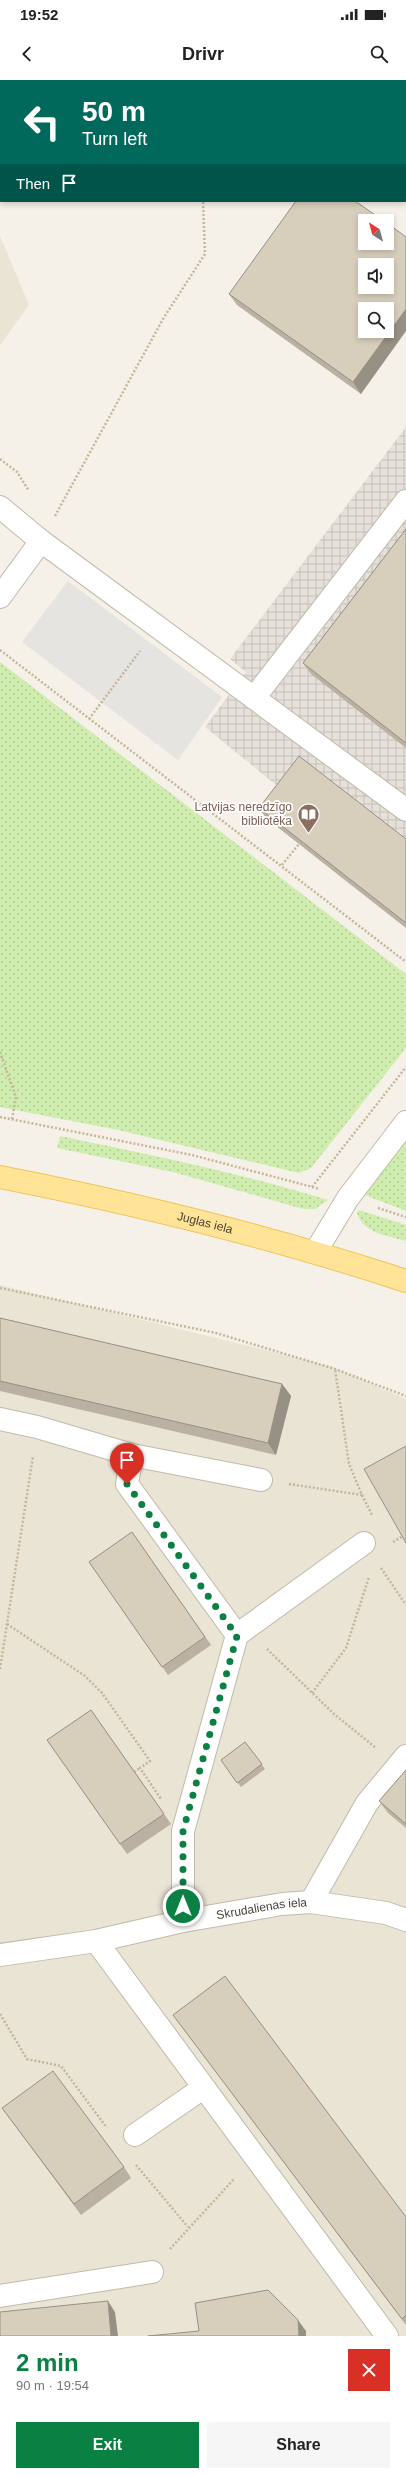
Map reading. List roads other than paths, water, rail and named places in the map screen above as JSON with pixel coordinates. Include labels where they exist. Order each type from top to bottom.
[{"type":"main road","name":"Juglas iela","points":[[0,1177],[115,1199],[316,1251],[406,1280]]},
{"type":"street","points":[[254,698],[406,501]]},
{"type":"street","points":[[0,507],[153,634],[254,698],[406,810]]},
{"type":"street","points":[[0,597],[41,541]]},
{"type":"street","points":[[316,1251],[348,1198],[406,1122]]},
{"type":"street","points":[[0,1418],[37,1427],[132,1455],[261,1480]]},
{"type":"street","points":[[132,1455],[127,1484],[241,1632]]},
{"type":"street","points":[[183,1921],[183,1831],[241,1632],[369,1550]]},
{"type":"street","points":[[311,1902],[367,1803],[402,1761]]},
{"type":"street","name":"Skrudalienas iela","points":[[0,1955],[96,1941],[183,1921],[282,1904],[311,1902],[386,1913],[406,1920]]},
{"type":"street","points":[[96,1941],[386,2336]]},
{"type":"street","points":[[135,2135],[203,2088]]},
{"type":"street","points":[[0,2296],[152,2272]]},
{"type":"place","name":"Latvijas neredzīgo bibliotēka","points":[[308,834]]}]
